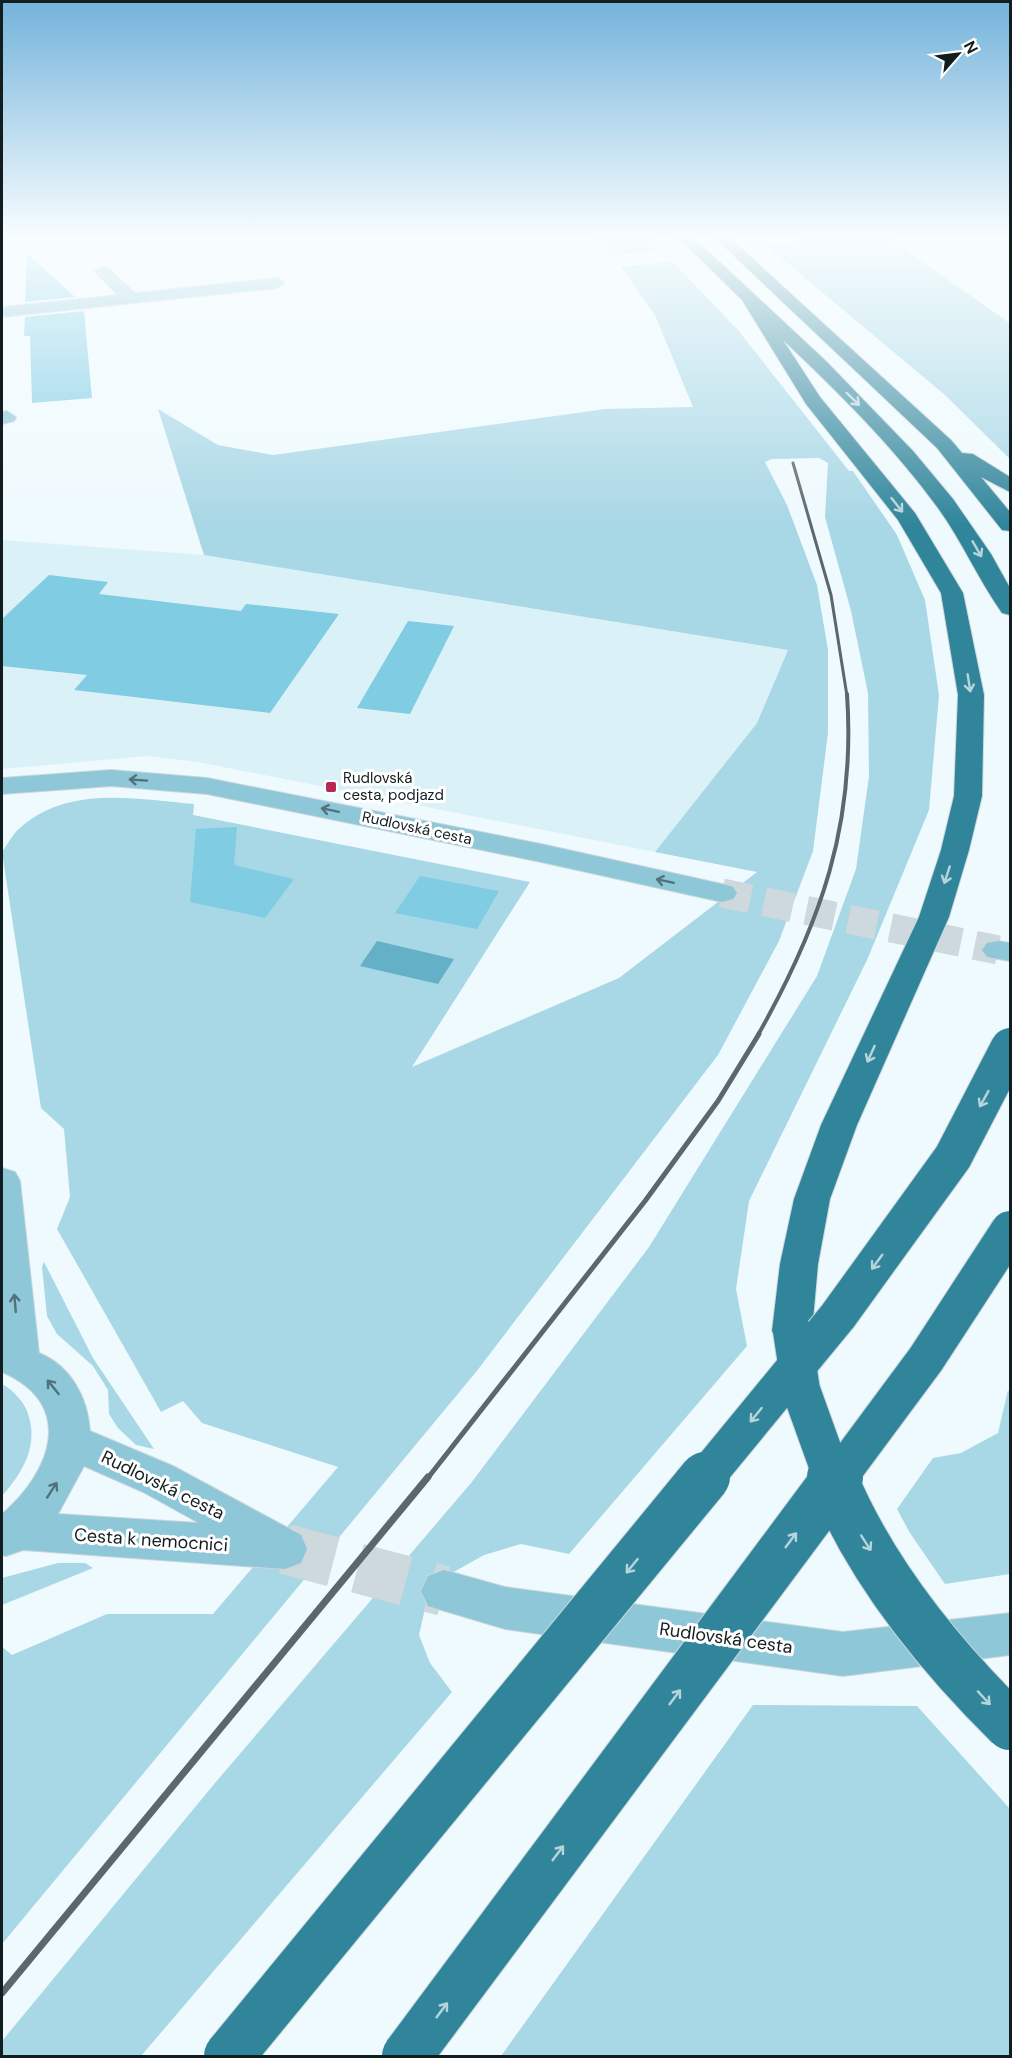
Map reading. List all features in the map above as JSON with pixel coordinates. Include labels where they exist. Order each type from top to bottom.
[{"type":"highway","points":[[770,333],[813,400],[908,518],[952,593],[971,695],[972,743],[968,796],[955,850],[934,917],[839,1125],[812,1199],[799,1264],[792,1331],[800,1388],[810,1420],[858,1530],[926,1636],[1011,1725]]},
{"type":"highway","points":[[783,333],[862,409],[915,466],[972,540],[1011,608]]},
{"type":"highway","points":[[825,333],[944,444],[1011,525]]},
{"type":"highway","points":[[944,444],[1011,486]]},
{"type":"highway","points":[[229,2056],[838,1316],[953,1157],[1011,1047]]},
{"type":"highway","points":[[407,2056],[926,1359],[1011,1230]]},
{"type":"street","name":"Rudlovská cesta","points":[[2,786],[111,778],[207,786],[541,853],[722,893]]},
{"type":"street","name":"Cesta k nemocnici","points":[[2,1181],[10,1358],[42,1374],[58,1392],[68,1415],[70,1441],[65,1464],[54,1487],[37,1510],[9,1535]]},
{"type":"street","name":"Rudlovská cesta","points":[[70,1441],[158,1479],[285,1549]]},
{"type":"street","name":"Cesta k nemocnici","points":[[9,1535],[285,1549]]},
{"type":"street","name":"Rudlovská cesta","points":[[444,1591],[505,1608],[843,1654],[1011,1634]]},
{"type":"shaded area","points":[[662,333],[740,333],[849,471],[853,471],[897,535],[925,600],[939,695],[929,810],[867,960],[749,1201],[736,1289],[747,1346],[569,1554],[521,1544],[484,1555],[443,1578],[427,1600],[419,1635],[430,1663],[452,1692],[141,2056],[2,2056],[2,2041],[215,1783],[471,1483],[649,1247],[817,976],[856,869],[869,776],[868,693],[851,611],[825,517],[828,463],[819,458],[772,459],[765,462],[787,505],[817,585],[828,650],[828,733],[813,851],[779,941],[718,1055],[476,1372],[2,1944],[2,1647],[12,1655],[107,1614],[213,1614],[338,1467],[202,1423],[183,1401],[161,1412],[57,1229],[70,1197],[64,1129],[41,1108],[2,852],[18,829],[40,814],[60,805],[82,800],[126,798],[194,804],[193,815],[530,882],[412,1067],[619,978],[757,872],[655,852],[757,723],[788,650],[204,555],[158,409],[218,445],[273,455],[605,409],[693,407]]},
{"type":"shaded area","points":[[871,333],[1010,333],[1010,459],[945,395]]},
{"type":"shaded area","points":[[2,540],[204,555],[788,650],[757,723],[655,852],[198,762],[148,756],[2,769]]},
{"type":"shaded area","points":[[377,941],[454,959],[438,984],[360,966]]},
{"type":"shaded area","points":[[44,1262],[93,1358],[154,1449],[136,1445],[118,1428],[109,1414],[108,1390],[93,1366],[57,1334],[47,1316],[42,1267]]},
{"type":"shaded area","points":[[2,1384],[20,1399],[25,1407],[31,1423],[32,1435],[23,1467],[2,1496]]},
{"type":"shaded area","points":[[1008,1390],[1010,1394],[1010,1574],[945,1584],[910,1533],[897,1509],[933,1458],[961,1453],[998,1433]]},
{"type":"shaded area","points":[[58,1563],[85,1563],[93,1568],[2,1605],[2,1578]]},
{"type":"shaded area","points":[[753,1705],[917,1706],[1010,1809],[1010,2056],[501,2056]]},
{"type":"building","points":[[24,333],[86,333],[92,398],[32,403],[30,336],[24,336]]},
{"type":"building","points":[[49,575],[108,582],[99,594],[241,611],[246,604],[339,614],[270,713],[74,690],[87,675],[2,666],[2,619]]},
{"type":"building","points":[[408,621],[454,626],[410,714],[357,708]]},
{"type":"building","points":[[237,827],[234,865],[294,879],[265,918],[190,902],[196,829]]},
{"type":"building","points":[[420,876],[499,891],[477,929],[395,913]]},
{"type":"tunnel","points":[[722,893],[998,950]]},
{"type":"tunnel","points":[[285,1549],[444,1591]]},
{"type":"railway","points":[[793,463],[831,595],[847,696]]},
{"type":"railway","points":[[758,1035],[800,953],[830,871],[846,786],[847,694]]},
{"type":"railway","points":[[427,1479],[645,1201],[718,1101],[759,1034]]},
{"type":"railway","points":[[2,1993],[428,1477]]},
{"type":"place","name":"Rudlovská cesta, podjazd","points":[[331,787]]}]
